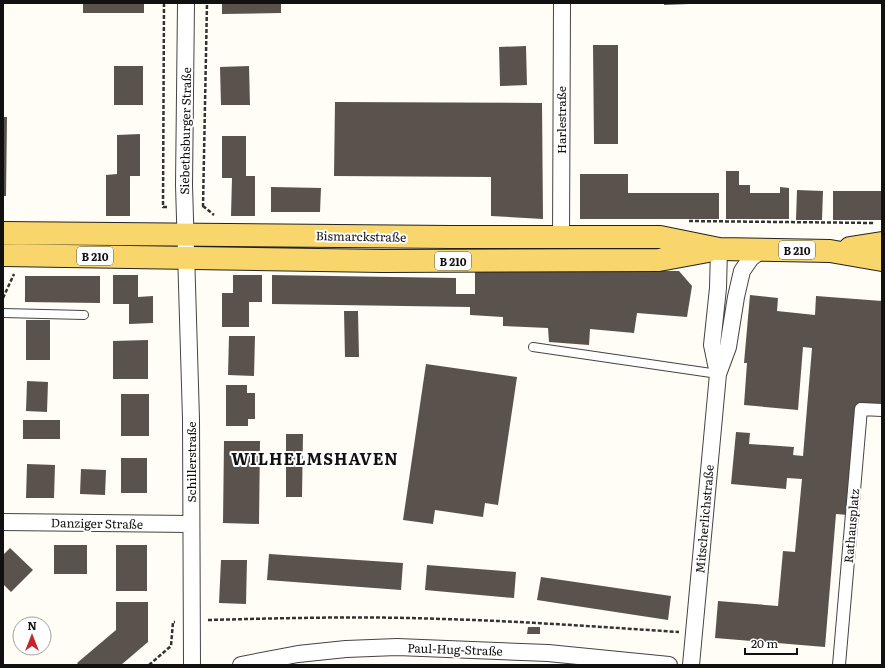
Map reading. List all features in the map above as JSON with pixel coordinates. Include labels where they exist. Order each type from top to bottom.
[{"type":"main road","name":"Bismarckstraße","points":[[3,233],[561,238],[660,237],[719,249]]},
{"type":"main road","name":"Bismarckstraße","points":[[830,251],[882,244]]},
{"type":"main road","name":"Bismarckstraße","points":[[13,255],[374,261],[659,260],[719,249],[763,249],[830,251],[882,260]]},
{"type":"street","name":"Siebethsburger Straße","points":[[186,3],[184,184],[187,258]]},
{"type":"street","name":"Harlestraße","points":[[561,238],[562,3]]},
{"type":"street","name":"Mitscherlichstraße","points":[[718,374],[712,345],[718,288],[719,249]]},
{"type":"street","name":"Mitscherlichstraße","points":[[691,665],[718,374],[728,347],[742,271],[751,258],[763,249]]},
{"type":"street","name":"Schillerstraße","points":[[187,258],[191,419],[192,665]]},
{"type":"street","name":"Rathausplatz","points":[[840,665],[861,409],[882,410]]},
{"type":"street","name":"Danziger Straße","points":[[3,522],[191,524]]},
{"type":"street","name":"Paul-Hug-Straße","points":[[241,665],[298,654],[346,649],[397,647],[548,653],[669,665]]},
{"type":"lane","points":[[3,313],[84,315]]},
{"type":"lane","points":[[533,347],[718,374]]},
{"type":"path","points":[[203,206],[217,218]]},
{"type":"path","points":[[686,222],[874,223]]},
{"type":"path","points":[[3,298],[13,255]]},
{"type":"path","points":[[149,665],[172,646],[173,622],[325,617],[441,619],[538,623],[693,633]]},
{"type":"building","points":[[83,3],[144,3],[144,13],[83,13]]},
{"type":"building","points":[[222,3],[281,3],[281,13],[222,14]]},
{"type":"building","points":[[664,3],[689,3],[689,4],[664,5]]},
{"type":"building","points":[[593,45],[618,45],[618,144],[594,144]]},
{"type":"building","points":[[526,46],[527,85],[500,86],[499,47]]},
{"type":"building","points":[[114,66],[143,66],[143,105],[114,105]]},
{"type":"building","points":[[249,66],[250,105],[221,105],[220,67]]},
{"type":"building","points":[[335,102],[542,103],[543,219],[491,216],[491,177],[334,176]]},
{"type":"building","points":[[3,117],[7,117],[6,196],[3,196]]},
{"type":"building","points":[[140,134],[140,176],[130,176],[130,216],[106,216],[106,175],[117,174],[117,135]]},
{"type":"building","points":[[222,136],[246,136],[246,176],[255,176],[255,216],[231,216],[232,178],[222,178]]},
{"type":"building","points":[[726,171],[739,171],[739,185],[750,185],[750,193],[780,193],[780,187],[789,188],[789,219],[726,219]]},
{"type":"building","points":[[580,174],[628,174],[628,193],[719,193],[719,219],[580,219]]},
{"type":"building","points":[[271,187],[321,188],[320,212],[271,212]]},
{"type":"building","points":[[797,190],[823,191],[822,220],[796,220]]},
{"type":"building","points":[[833,191],[882,191],[882,220],[833,220]]},
{"type":"building","points":[[475,269],[679,271],[692,286],[687,317],[637,313],[634,333],[590,329],[589,345],[549,342],[548,328],[503,326],[503,317],[470,315],[470,307],[272,304],[272,275],[456,278],[456,294],[475,294]]},
{"type":"building","points":[[113,275],[138,275],[138,297],[153,296],[153,323],[129,324],[129,304],[113,304]]},
{"type":"building","points":[[233,275],[262,275],[262,302],[249,302],[249,327],[222,327],[222,293],[233,293]]},
{"type":"building","points":[[25,276],[100,276],[100,303],[25,302]]},
{"type":"building","points":[[750,295],[778,298],[777,311],[815,315],[816,296],[882,301],[882,407],[858,405],[848,515],[836,514],[825,647],[715,638],[718,601],[778,606],[783,551],[795,552],[802,479],[787,478],[786,489],[731,484],[736,432],[750,433],[749,444],[794,447],[793,455],[803,456],[812,348],[803,347],[798,410],[744,405],[747,363],[744,363]]},
{"type":"building","points":[[344,311],[358,311],[359,357],[345,357]]},
{"type":"building","points":[[26,320],[50,320],[50,360],[26,360]]},
{"type":"building","points":[[229,336],[255,336],[254,376],[228,375]]},
{"type":"building","points":[[148,340],[148,379],[113,379],[113,341]]},
{"type":"building","points":[[426,364],[517,377],[498,505],[485,503],[483,517],[435,510],[433,524],[403,520]]},
{"type":"building","points":[[27,381],[48,382],[47,412],[26,411]]},
{"type":"building","points":[[226,385],[247,385],[247,393],[255,393],[255,419],[248,419],[248,426],[226,426]]},
{"type":"building","points":[[121,394],[149,394],[149,436],[121,436]]},
{"type":"building","points":[[23,420],[60,420],[60,439],[23,439]]},
{"type":"building","points":[[286,434],[303,434],[302,497],[286,497]]},
{"type":"building","points":[[224,441],[260,441],[259,524],[223,523]]},
{"type":"building","points":[[121,458],[147,458],[147,493],[121,493]]},
{"type":"building","points":[[27,464],[55,465],[54,498],[26,498]]},
{"type":"building","points":[[81,469],[106,470],[105,495],[80,494]]},
{"type":"building","points":[[54,545],[87,545],[87,574],[54,574]]},
{"type":"building","points":[[116,545],[147,545],[147,591],[116,591]]},
{"type":"building","points":[[10,548],[33,570],[11,592],[3,584],[3,555]]},
{"type":"building","points":[[269,554],[403,563],[401,590],[267,580]]},
{"type":"building","points":[[221,560],[247,560],[246,604],[219,603]]},
{"type":"building","points":[[427,565],[516,572],[514,598],[425,590]]},
{"type":"building","points":[[541,577],[671,596],[668,620],[537,600]]},
{"type":"building","points":[[116,602],[148,602],[148,642],[121,665],[79,665],[77,663],[116,630]]},
{"type":"building","points":[[528,627],[540,627],[540,634],[527,634]]},
{"type":"district","name":"WILHELMSHAVEN","points":[[315,458]]}]
